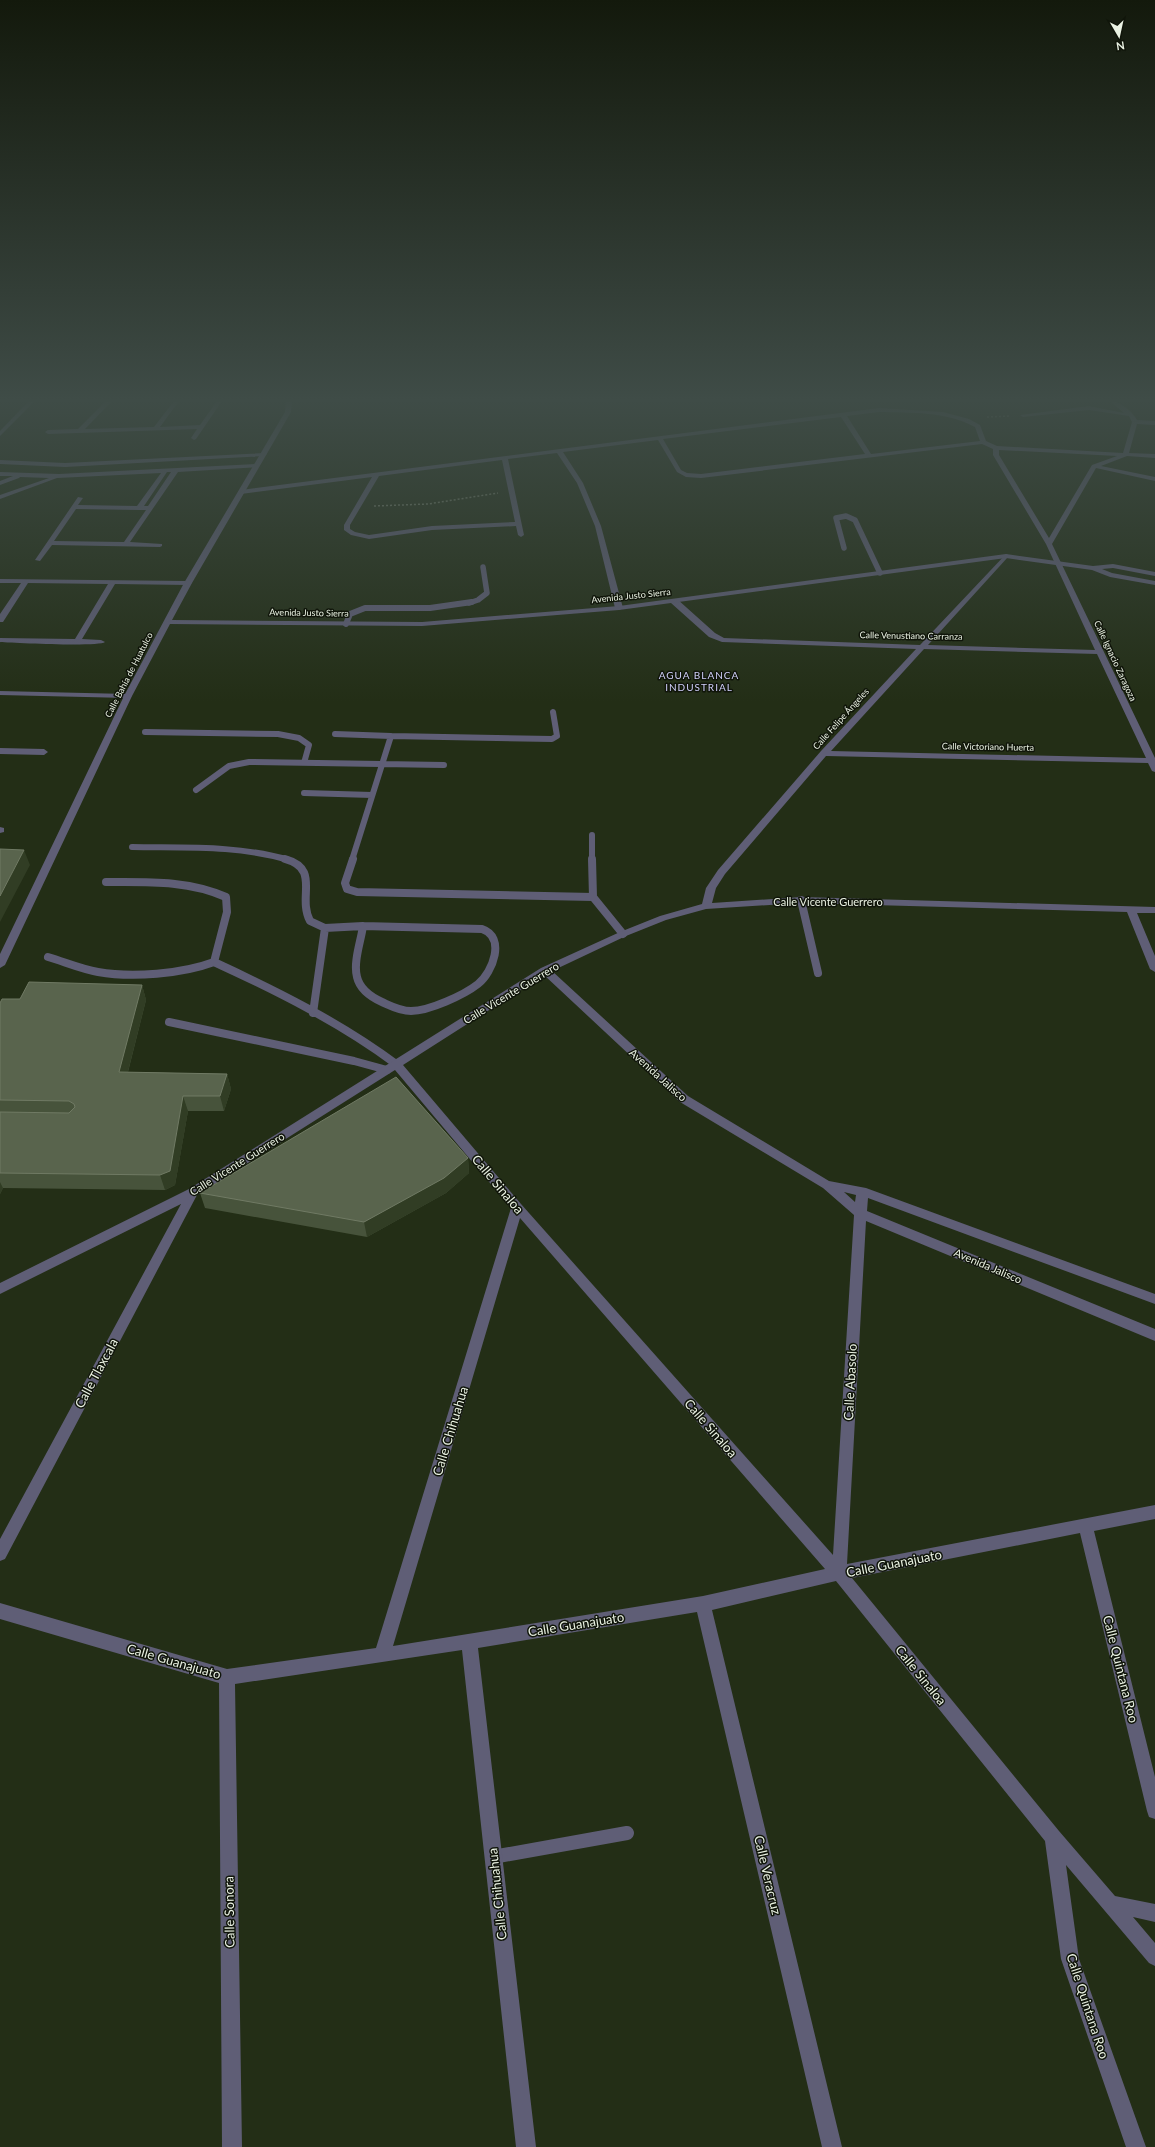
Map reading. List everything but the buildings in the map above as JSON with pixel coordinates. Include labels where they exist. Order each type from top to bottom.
[{"type":"street","points":[[38,560],[78,501]]},
{"type":"street","points":[[139,508],[144,501]]},
{"type":"street","points":[[126,544],[155,501]]},
{"type":"street","name":"Calle Bahía de Huatulco","points":[[1,960],[128,696],[186,586],[236,501]]},
{"type":"street","points":[[361,501],[347,525],[347,530],[353,534],[362,536],[378,536],[432,528],[519,524]]},
{"type":"street","points":[[514,501],[521,535]]},
{"type":"street","points":[[588,501],[598,526],[619,608]]},
{"type":"street","points":[[1024,501],[1049,544],[1057,563]]},
{"type":"street","points":[[1049,544],[1074,501]]},
{"type":"street","points":[[74,506],[151,508]]},
{"type":"street","points":[[50,543],[160,545]]},
{"type":"street","name":"Avenida Justo Sierra","points":[[167,622],[422,624],[619,608],[1006,556],[1093,568],[1114,566],[1155,574]]},
{"type":"street","name":"Calle Felipe Ángeles","points":[[706,906],[711,888],[720,872],[824,753],[1006,556]]},
{"type":"street","name":"Calle Ignacio Zaragoza","points":[[1057,563],[1153,761],[1155,769]]},
{"type":"street","name":"Avenida Justo Sierra","points":[[1093,568],[1110,575],[1155,583]]},
{"type":"street","points":[[0,581],[186,586]]},
{"type":"street","points":[[0,620],[25,582]]},
{"type":"street","points":[[77,642],[111,585]]},
{"type":"street","name":"Calle Venustiano Carranza","points":[[674,601],[712,635],[722,640],[740,642],[1099,652]]},
{"type":"street","points":[[0,640],[101,642]]},
{"type":"street","points":[[0,693],[128,696]]},
{"type":"street","points":[[0,751],[44,752]]},
{"type":"street","name":"Calle Victoriano Huerta","points":[[824,753],[1153,761]]},
{"type":"street","name":"Calle Vicente Guerrero","points":[[0,1288],[193,1192],[545,970],[623,934],[663,918],[706,906],[801,900],[1155,910]]},
{"type":"street","points":[[1131,910],[1155,969]]},
{"type":"street","name":"Avenida Jalisco","points":[[545,970],[684,1099],[827,1185],[860,1213],[1155,1335]]},
{"type":"street","name":"Calle Sinaloa","points":[[391,1067],[517,1207],[839,1573],[1053,1837],[1155,1957]]},
{"type":"street","name":"Avenida Jalisco","points":[[827,1185],[862,1191],[1155,1300]]},
{"type":"street","name":"Calle Abasolo","points":[[839,1573],[862,1191]]},
{"type":"street","name":"Calle Tlaxcala","points":[[0,1554],[193,1192]]},
{"type":"street","name":"Calle Chihuahua","points":[[382,1655],[517,1207]]},
{"type":"street","name":"Calle Guanajuato","points":[[0,1611],[227,1677],[382,1655],[703,1604],[839,1573],[1155,1512]]},
{"type":"street","name":"Calle Quintana Roo","points":[[1086,1526],[1155,1811]]},
{"type":"street","name":"Calle Veracruz","points":[[703,1604],[832,2147]]},
{"type":"street","name":"Calle Chihuahua","points":[[469,1641],[526,2147]]},
{"type":"street","name":"Calle Sonora","points":[[227,1677],[232,2147]]},
{"type":"street","name":"Calle Quintana Roo","points":[[1053,1837],[1070,1959],[1136,2147]]},
{"type":"street","points":[[1111,1904],[1155,1913]]},
{"type":"lane","points":[[844,548],[836,518],[848,516],[855,520],[880,572]]},
{"type":"lane","points":[[346,624],[347,618],[352,612],[365,608],[454,607],[473,603],[483,598],[487,593],[483,567]]},
{"type":"lane","points":[[335,734],[552,739],[557,736],[553,712]]},
{"type":"lane","points":[[145,732],[278,734],[295,737],[304,739],[309,745],[304,763]]},
{"type":"lane","points":[[391,736],[345,883],[347,889],[357,892],[593,897]]},
{"type":"lane","points":[[196,790],[230,766],[249,762],[444,765]]},
{"type":"lane","points":[[304,793],[372,795]]},
{"type":"lane","points":[[592,835],[593,897],[623,934]]},
{"type":"lane","points":[[132,847],[247,851],[284,857],[302,866],[307,875],[304,909],[310,921],[325,928],[363,926],[472,927],[488,931],[494,939],[496,950],[486,975],[478,984],[432,1007],[414,1011],[397,1009],[376,999],[364,991],[357,976],[363,926]]},
{"type":"lane","points":[[48,957],[99,972],[121,973],[184,972],[204,968],[214,962],[227,912],[226,897],[211,889],[178,884],[106,882]]},
{"type":"lane","points":[[801,900],[818,973]]},
{"type":"lane","points":[[313,1012],[325,928]]},
{"type":"lane","name":"Calle Sinaloa","points":[[214,962],[248,977],[376,1048],[391,1067]]},
{"type":"lane","points":[[169,1022],[354,1061],[391,1067]]},
{"type":"lane","points":[[493,1857],[627,1833]]},
{"type":"path","points":[[357,507],[428,504],[442,501]]},
{"type":"district","name":"AGUA BLANCA INDUSTRIAL","points":[[699,680]]}]
